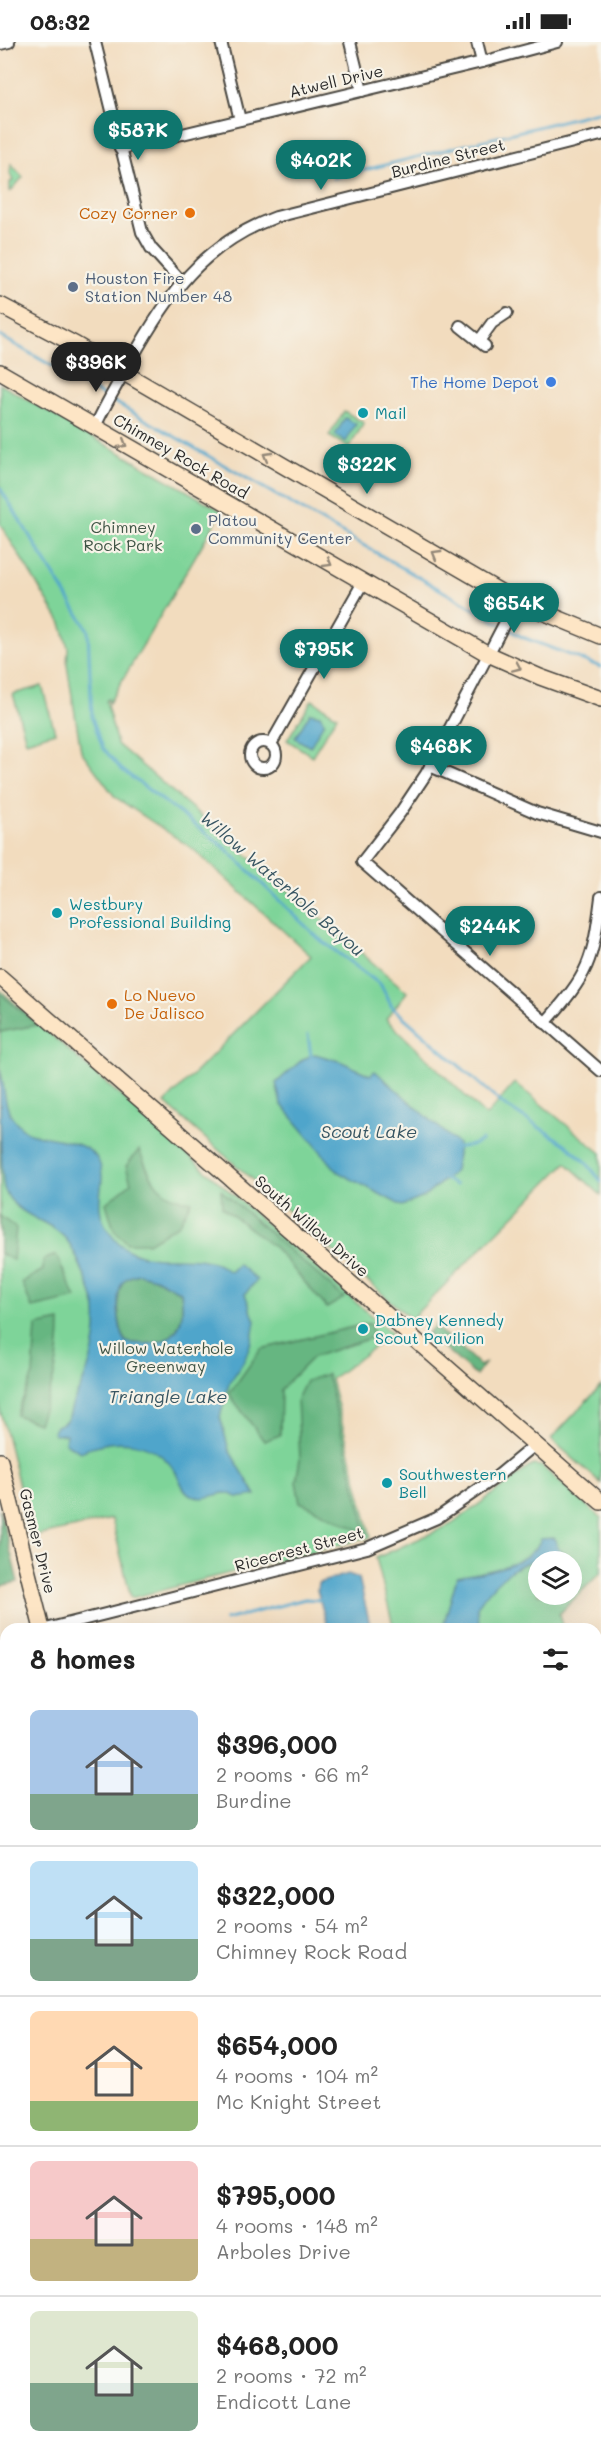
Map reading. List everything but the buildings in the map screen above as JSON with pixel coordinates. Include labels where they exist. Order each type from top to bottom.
[{"type":"main road","points":[[0,305],[120,379],[513,606],[601,636]]},
{"type":"main road","name":"Chimney Rock Road","points":[[0,372],[97,421],[362,584],[490,648],[540,677],[601,699]]},
{"type":"main road","name":"South Willow Drive","points":[[0,977],[601,1502]]},
{"type":"main road","name":"Gasmer Drive","points":[[0,1461],[42,1623]]},
{"type":"street","points":[[0,44],[9,42]]},
{"type":"street","points":[[95,42],[142,232],[150,248],[182,282]]},
{"type":"street","points":[[221,42],[240,120]]},
{"type":"street","points":[[350,42],[362,91]]},
{"type":"street","points":[[477,42],[482,62]]},
{"type":"street","name":"Atwell Drive","points":[[120,149],[557,42]]},
{"type":"street","name":"Burdine Street","points":[[97,421],[155,318],[182,282],[217,249],[234,237],[276,217],[601,135]]},
{"type":"street","points":[[460,326],[482,343],[485,329],[507,313]]},
{"type":"street","points":[[271,744],[362,584]]},
{"type":"street","points":[[513,606],[430,766],[400,813],[362,862],[601,1071]]},
{"type":"street","points":[[430,766],[537,813],[601,832]]},
{"type":"street","points":[[545,1023],[574,991],[587,968],[596,938],[601,897]]},
{"type":"street","name":"Ricecrest Street","points":[[68,1623],[367,1548],[437,1518],[495,1478],[536,1444]]},
{"type":"green space","points":[[11,164],[23,177],[10,192],[10,182],[13,181],[10,174]]},
{"type":"green space","name":"Chimney Rock Park","points":[[0,384],[222,511],[109,703],[108,699],[106,701],[117,744],[407,992],[386,1019],[486,1116],[515,1083],[601,1153],[601,1195],[566,1163],[411,1319],[165,1103],[311,956],[193,849],[115,797],[81,751],[67,665],[68,648],[61,623],[0,524]]},
{"type":"green space","points":[[344,411],[364,423],[349,448],[329,436]]},
{"type":"green space","points":[[42,686],[55,732],[26,741],[13,694]]},
{"type":"green space","points":[[312,700],[337,716],[312,756],[287,740]]},
{"type":"green space","name":"Willow Waterhole Greenway","points":[[0,990],[392,1334],[331,1379],[371,1537],[131,1598],[112,1519],[32,1537],[0,1410]]},
{"type":"green space","points":[[0,993],[37,1025],[0,1032]]},
{"type":"green space","points":[[139,1150],[152,1178],[163,1191],[180,1199],[191,1201],[179,1224],[148,1243],[127,1243],[114,1230],[106,1203],[131,1183],[126,1166]]},
{"type":"green space","points":[[221,1190],[344,1298],[327,1308],[275,1248],[222,1207]]},
{"type":"green space","points":[[0,1216],[16,1228],[13,1260],[0,1253]]},
{"type":"green space","points":[[56,1255],[76,1298],[32,1308],[22,1282],[43,1270],[43,1260]]},
{"type":"green space","points":[[139,1274],[155,1278],[181,1292],[181,1319],[177,1329],[163,1341],[140,1344],[126,1342],[123,1336],[118,1309],[120,1291],[126,1279]]},
{"type":"green space","points":[[60,1321],[55,1373],[38,1423],[16,1415],[33,1375],[36,1326]]},
{"type":"green space","points":[[439,1322],[436,1328],[453,1341],[460,1337],[456,1343],[480,1366],[486,1362],[476,1376],[427,1333]]},
{"type":"green space","points":[[370,1323],[374,1337],[313,1357],[281,1389],[280,1435],[264,1441],[229,1394],[261,1349]]},
{"type":"green space","points":[[327,1374],[367,1534],[300,1502],[296,1482],[300,1459],[297,1399],[306,1381]]},
{"type":"green space","points":[[601,1386],[601,1483],[551,1439]]},
{"type":"green space","points":[[534,1465],[541,1466],[601,1518],[601,1572],[582,1591],[582,1551],[528,1551],[528,1605],[568,1605],[559,1614],[561,1623],[392,1623],[376,1558],[452,1524]]},
{"type":"green space","points":[[0,1509],[18,1582],[0,1586]]},
{"type":"water","points":[[345,418],[356,424],[346,442],[335,435]]},
{"type":"water","points":[[310,713],[320,715],[324,722],[310,747],[295,738]]},
{"type":"water","name":"Scout Lake","points":[[315,1054],[342,1062],[370,1075],[375,1071],[458,1144],[455,1171],[424,1197],[402,1206],[338,1172],[281,1104],[276,1083],[303,1059]]},
{"type":"water","name":"Triangle Lake","points":[[0,1070],[10,1113],[25,1131],[78,1145],[94,1154],[102,1173],[101,1214],[114,1239],[124,1248],[155,1258],[206,1260],[230,1272],[238,1264],[257,1280],[245,1294],[255,1321],[252,1339],[245,1359],[229,1384],[220,1417],[229,1450],[256,1495],[236,1497],[225,1493],[205,1498],[197,1497],[186,1492],[175,1471],[166,1460],[144,1446],[119,1442],[80,1452],[65,1443],[66,1434],[55,1435],[53,1432],[56,1426],[68,1418],[88,1367],[96,1334],[96,1311],[85,1277],[69,1243],[53,1228],[16,1206],[4,1188]],"holes":[[[139,1274],[155,1278],[181,1292],[181,1319],[177,1329],[163,1341],[140,1344],[126,1342],[118,1310],[119,1291],[122,1284],[127,1278]]]},
{"type":"water","points":[[554,1538],[561,1551],[532,1551],[541,1539]]},
{"type":"water","points":[[528,1554],[528,1563],[501,1578],[477,1607],[479,1623],[444,1623],[457,1577],[504,1567]]},
{"type":"water","points":[[348,1574],[359,1578],[370,1623],[326,1623],[317,1590],[318,1583]]},
{"type":"waterway","points":[[333,178],[601,111]]},
{"type":"waterway","points":[[0,336],[500,624]]},
{"type":"waterway","name":"Willow Waterhole Bayou","points":[[0,488],[88,630],[92,718],[103,748],[121,769],[223,846],[318,938],[381,985],[392,1007],[504,1105],[565,1144],[585,1161],[601,1181]]},
{"type":"waterway","points":[[506,627],[522,637],[601,667]]},
{"type":"waterway","points":[[308,1035],[313,1059]]},
{"type":"waterway","points":[[455,1148],[473,1145],[482,1140]]},
{"type":"waterway","points":[[442,1178],[456,1185]]},
{"type":"waterway","points":[[225,1620],[305,1599],[320,1600]]},
{"type":"place","name":"Cozy Corner","points":[[190,213]]},
{"type":"place","name":"Houston Fire Station Number 48","points":[[73,287]]},
{"type":"place","name":"The Home Depot","points":[[551,382]]},
{"type":"place","name":"Mail","points":[[363,413]]},
{"type":"place","name":"Platou Community Center","points":[[196,529]]},
{"type":"place","name":"Westbury Professional Building","points":[[57,913]]},
{"type":"place","name":"Lo Nuevo De Jalisco","points":[[112,1004]]},
{"type":"place","name":"Dabney Kennedy Scout Pavilion","points":[[363,1329]]},
{"type":"place","name":"Southwestern Bell","points":[[387,1483]]}]
